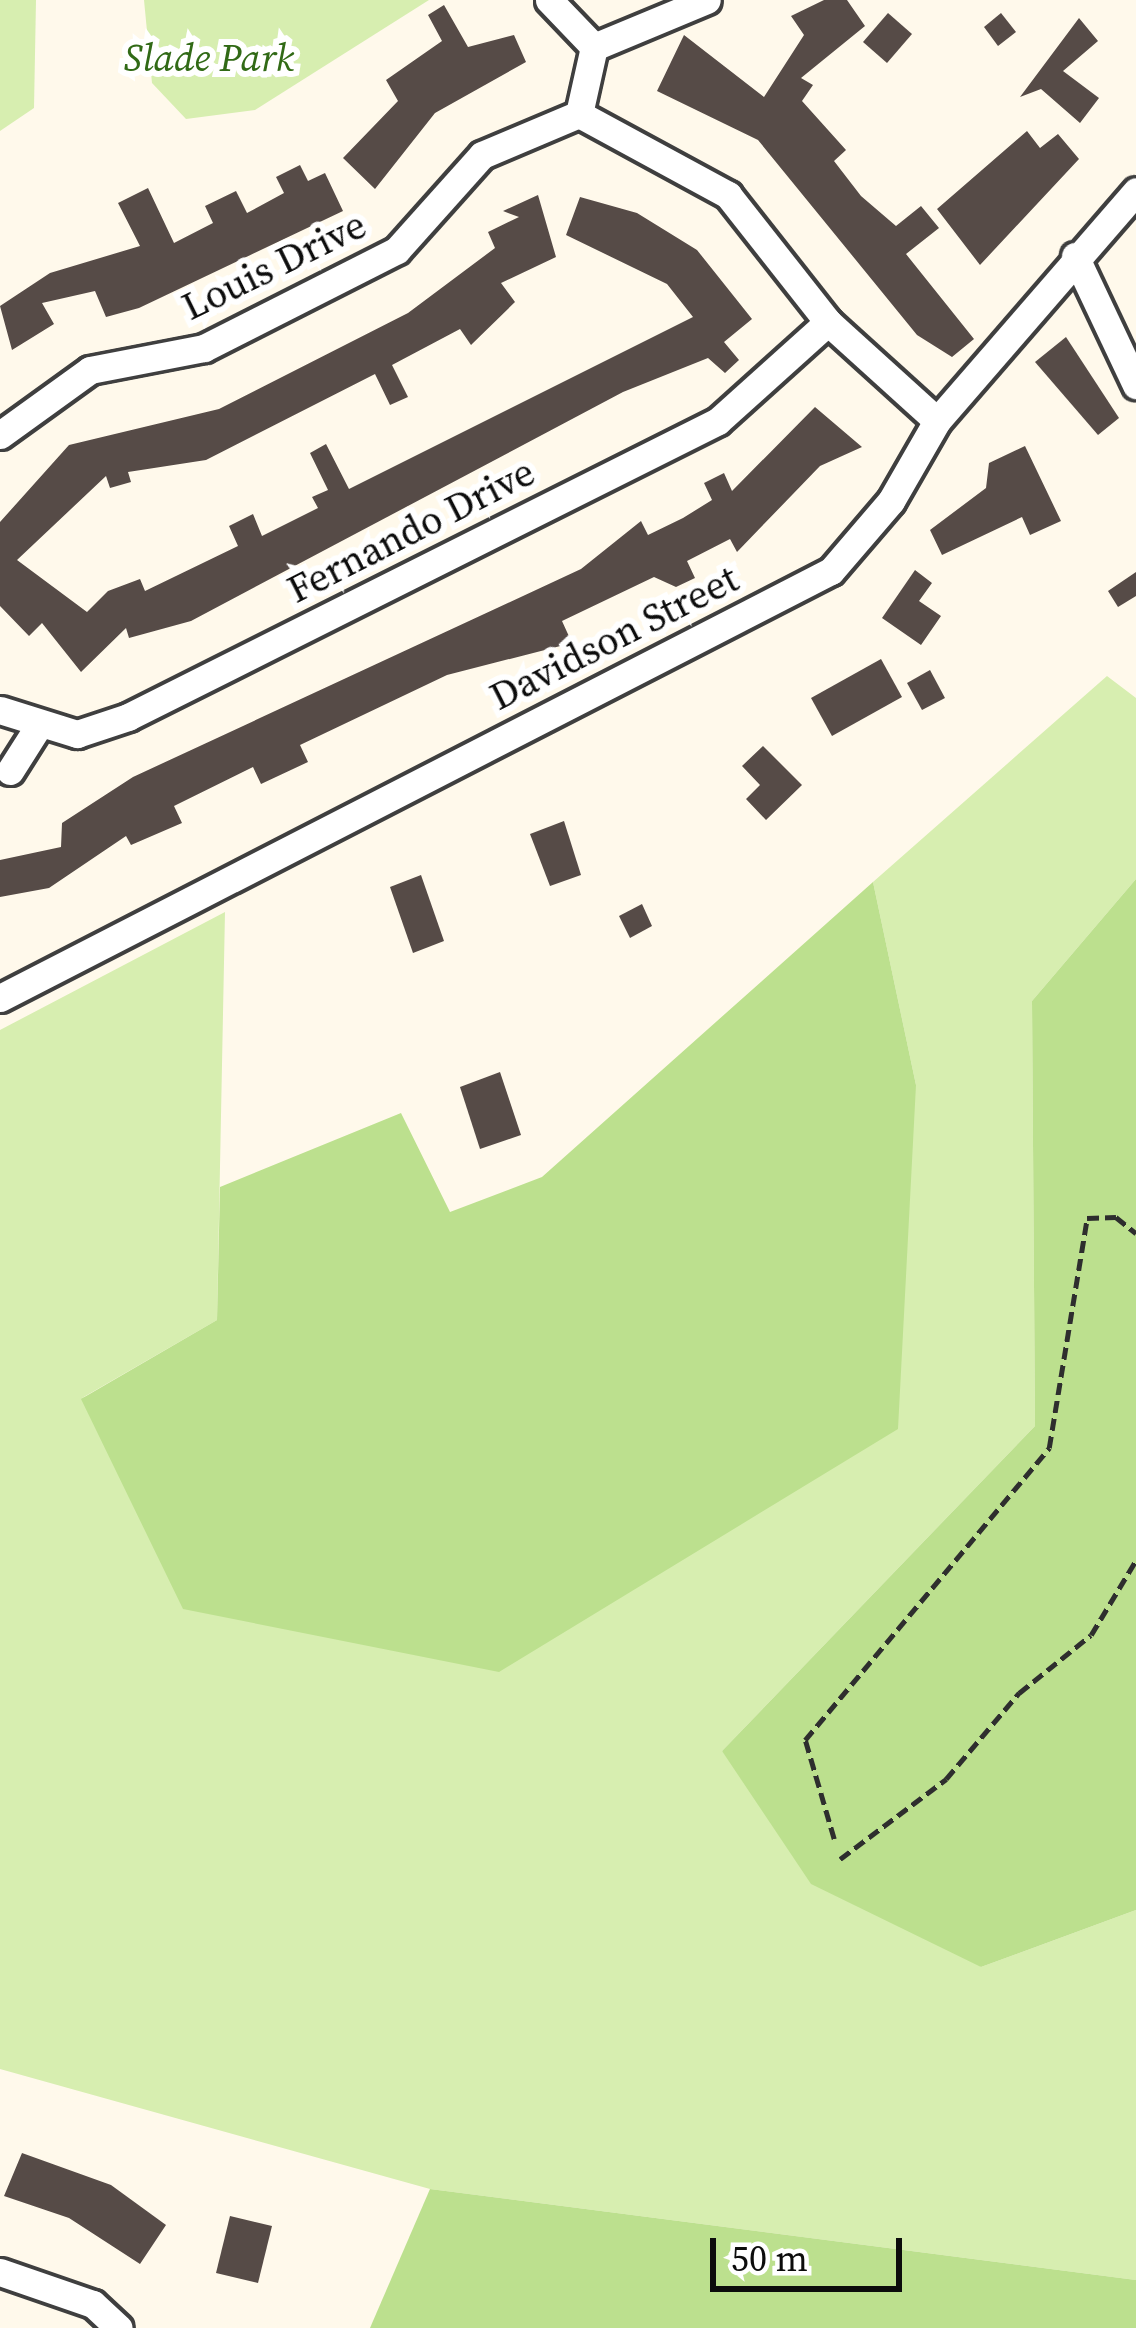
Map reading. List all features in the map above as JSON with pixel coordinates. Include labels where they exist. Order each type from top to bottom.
[{"type":"street","points":[[549,0],[594,47]]},
{"type":"street","points":[[594,47],[707,0]]},
{"type":"street","points":[[594,47],[579,114],[728,196],[828,322],[937,421]]},
{"type":"street","name":"Louis Drive","points":[[0,435],[90,370],[204,348],[397,250],[482,154],[579,114]]},
{"type":"street","name":"Davidson Street","points":[[0,998],[831,571],[891,501],[937,421],[1075,256],[1136,191]]},
{"type":"street","points":[[1075,256],[1136,386]]},
{"type":"street","name":"Fernando Drive","points":[[36,730],[77,734],[128,717],[718,421],[828,322]]},
{"type":"street","points":[[0,710],[36,730],[10,771]]},
{"type":"street","points":[[0,2272],[93,2304],[119,2328]]},
{"type":"path","points":[[834,1839],[805,1740],[1049,1448],[1087,1217],[1116,1216],[1136,1233]]},
{"type":"path","points":[[840,1859],[932,1791],[1019,1694],[1091,1635],[1136,1560]]},
{"type":"green space","points":[[0,0],[36,0],[34,108],[0,131]]},
{"type":"green space","name":"Slade Park","points":[[144,0],[429,0],[255,110],[186,119],[152,83]]},
{"type":"green space","points":[[1107,676],[1136,698],[1136,879],[1032,1001],[1035,1426],[722,1751],[981,1967],[1136,1910],[1136,2280],[430,2189],[0,2069],[0,1030],[225,912],[217,1320],[82,1398],[916,1085],[873,882]]},
{"type":"green space","points":[[1136,879],[1136,1910],[981,1967],[811,1884],[722,1751],[1035,1426],[1032,1001]]},
{"type":"green space","points":[[873,882],[916,1085],[898,1429],[499,1672],[183,1609],[81,1399],[217,1320],[220,1187],[401,1113],[450,1212],[542,1177]]},
{"type":"green space","points":[[430,2189],[1136,2280],[1136,2328],[370,2328]]},
{"type":"building","points":[[824,0],[847,0],[865,26],[801,78],[813,85],[802,101],[846,150],[834,161],[861,196],[896,226],[921,206],[939,228],[906,254],[974,339],[952,357],[917,335],[758,140],[657,91],[684,35],[764,97],[804,35],[791,16]]},
{"type":"building","points":[[444,5],[468,47],[514,35],[526,62],[435,113],[375,189],[343,158],[398,101],[386,80],[442,41],[428,15]]},
{"type":"building","points":[[888,13],[912,34],[887,63],[863,42]]},
{"type":"building","points":[[1001,13],[1016,32],[998,46],[984,27]]},
{"type":"building","points":[[1079,18],[1098,41],[1063,71],[1099,98],[1080,123],[1041,89],[1020,97]]},
{"type":"building","points":[[1027,131],[1040,148],[1058,134],[1079,159],[980,265],[937,209]]},
{"type":"building","points":[[300,165],[308,181],[325,173],[343,211],[139,308],[106,317],[95,291],[42,303],[54,324],[12,350],[0,306],[50,273],[140,246],[118,203],[148,188],[174,243],[213,223],[205,206],[236,191],[247,213],[284,193],[276,177]]},
{"type":"building","points":[[538,195],[556,257],[501,283],[515,302],[471,345],[460,329],[392,365],[408,397],[390,405],[375,374],[206,460],[128,472],[131,482],[110,488],[106,476],[17,560],[87,612],[108,591],[140,579],[145,591],[238,546],[229,526],[253,514],[262,536],[318,508],[312,497],[328,490],[310,453],[326,444],[349,489],[693,317],[667,284],[566,235],[580,197],[637,213],[697,250],[752,319],[724,342],[739,360],[725,373],[708,358],[623,392],[191,621],[129,638],[126,628],[81,672],[42,623],[29,636],[0,606],[0,522],[69,445],[219,409],[408,313],[495,248],[488,232],[519,217],[503,211]]},
{"type":"building","points":[[1066,337],[1119,418],[1098,435],[1035,362]]},
{"type":"building","points":[[815,407],[862,447],[820,466],[737,552],[730,539],[687,561],[695,578],[676,587],[654,577],[562,621],[572,643],[447,675],[300,745],[308,762],[261,784],[253,767],[174,806],[182,823],[131,845],[126,836],[49,888],[0,897],[0,860],[61,847],[62,823],[133,777],[581,569],[641,521],[648,535],[683,518],[712,500],[704,483],[724,473],[732,491]]},
{"type":"building","points":[[1025,446],[1061,521],[1030,535],[1022,517],[942,555],[930,530],[986,488],[989,463]]},
{"type":"building","points":[[915,570],[932,583],[919,601],[941,616],[921,645],[882,618]]},
{"type":"building","points":[[1136,572],[1136,596],[1118,607],[1108,591]]},
{"type":"building","points":[[881,659],[902,697],[832,736],[811,698]]},
{"type":"building","points":[[930,670],[945,698],[922,710],[907,683]]},
{"type":"building","points":[[763,746],[802,785],[766,820],[746,799],[760,785],[742,766]]},
{"type":"building","points":[[564,821],[581,875],[550,886],[530,834]]},
{"type":"building","points":[[421,875],[444,941],[413,953],[390,887]]},
{"type":"building","points":[[642,904],[652,926],[630,938],[619,916]]},
{"type":"building","points":[[500,1072],[521,1135],[480,1149],[460,1087]]},
{"type":"building","points":[[22,2153],[111,2185],[166,2225],[140,2264],[69,2218],[4,2196]]},
{"type":"building","points":[[230,2216],[272,2226],[258,2283],[216,2273]]}]
